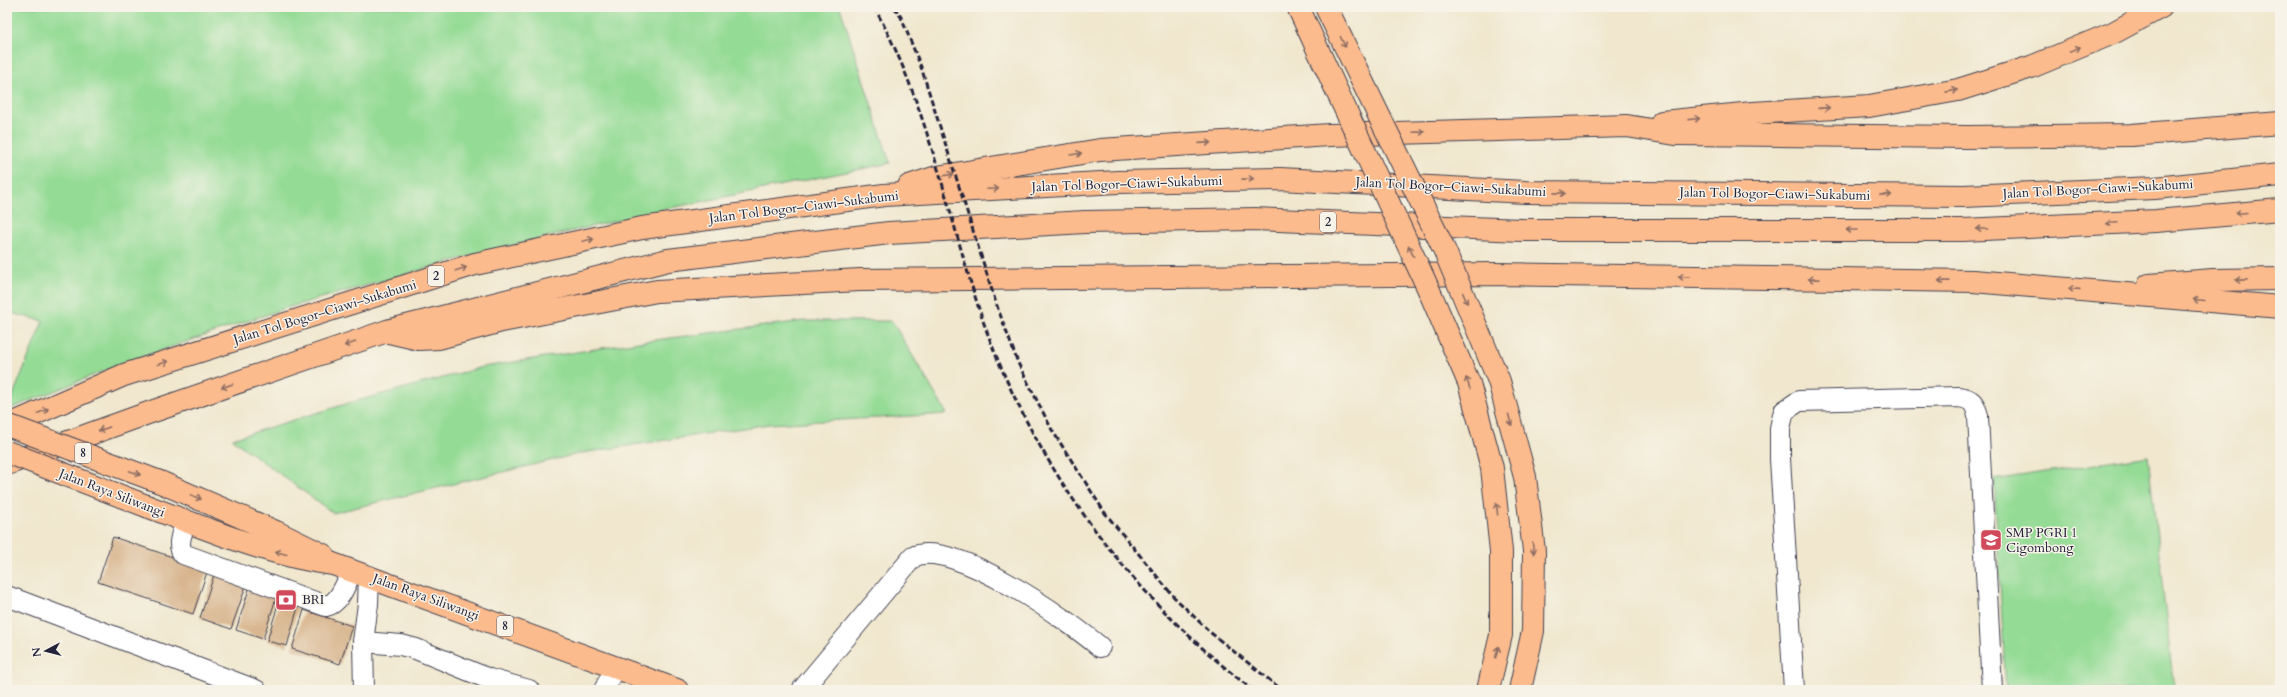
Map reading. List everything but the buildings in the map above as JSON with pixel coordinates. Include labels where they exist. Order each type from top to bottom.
[{"type":"highway","points":[[1298,7],[1428,288],[1469,383],[1492,468],[1501,551],[1502,635],[1488,690]]},
{"type":"highway","points":[[1326,7],[1444,248],[1499,381],[1524,477],[1534,551],[1533,630],[1520,690]]},
{"type":"highway","points":[[884,195],[938,177],[1100,150],[1330,135],[1628,126],[1753,113],[1870,106],[1958,90],[2031,67],[2113,33],[2161,7]]},
{"type":"highway","points":[[1628,126],[1675,134],[1969,137],[2131,135],[2280,123]]},
{"type":"highway","name":"Jalan Tol Bogor–Ciawi–Sukabumi","points":[[7,425],[124,375],[475,264],[642,228],[884,195],[1118,182],[1280,179],[1525,192],[1964,196],[2155,188],[2280,175]]},
{"type":"highway","name":"2","points":[[7,464],[151,412],[387,331],[668,260],[889,233],[1085,222],[1255,219],[1521,230],[1963,230],[2156,221],[2280,210]]},
{"type":"highway","points":[[387,331],[419,339],[439,338],[502,321],[657,291],[860,280],[1493,274],[1973,281],[2280,307]]},
{"type":"highway","points":[[2112,292],[2158,284],[2280,279]]},
{"type":"highway","name":"Jalan Raya Siliwangi","points":[[7,425],[160,482],[276,532],[351,570]]},
{"type":"highway","name":"Jalan Raya Siliwangi","points":[[7,452],[186,521],[276,552],[351,570],[677,690]]},
{"type":"street","points":[[1794,690],[1780,459],[1780,428],[1784,411],[1799,401],[1959,397],[1970,399],[1974,403],[1978,416],[1992,690]]},
{"type":"street","points":[[186,521],[179,543],[179,549],[183,554],[326,606],[333,603],[338,598],[351,570]]},
{"type":"street","points":[[802,690],[913,557],[918,554],[944,555],[972,564],[1027,596],[1100,647]]},
{"type":"street","points":[[351,570],[368,604],[363,642],[364,690]]},
{"type":"street","points":[[7,596],[256,690]]},
{"type":"street","points":[[363,642],[401,645],[416,649],[489,679],[529,690]]},
{"type":"street","points":[[604,690],[616,667]]},
{"type":"green space","points":[[7,7],[840,7],[890,163],[666,209],[488,251],[286,308],[124,363],[7,410],[43,321],[7,312]]},
{"type":"green space","points":[[804,321],[892,321],[947,414],[769,424],[582,453],[333,513],[232,439],[349,403],[483,367],[639,342]]},
{"type":"green space","points":[[2148,456],[2174,690],[2006,690],[1994,480]]},
{"type":"railway","points":[[874,7],[892,42],[921,116],[934,155],[979,309],[1000,364],[1025,418],[1054,470],[1088,520],[1124,567],[1164,611],[1207,652],[1253,690]]},
{"type":"railway","points":[[894,7],[901,17],[921,67],[997,306],[1018,363],[1052,430],[1105,513],[1174,597],[1211,633],[1282,690]]},
{"type":"place","name":"SMP PGRI 1 Cigombong","points":[[1991,540]]},
{"type":"place","name":"BRI","points":[[286,600]]}]
